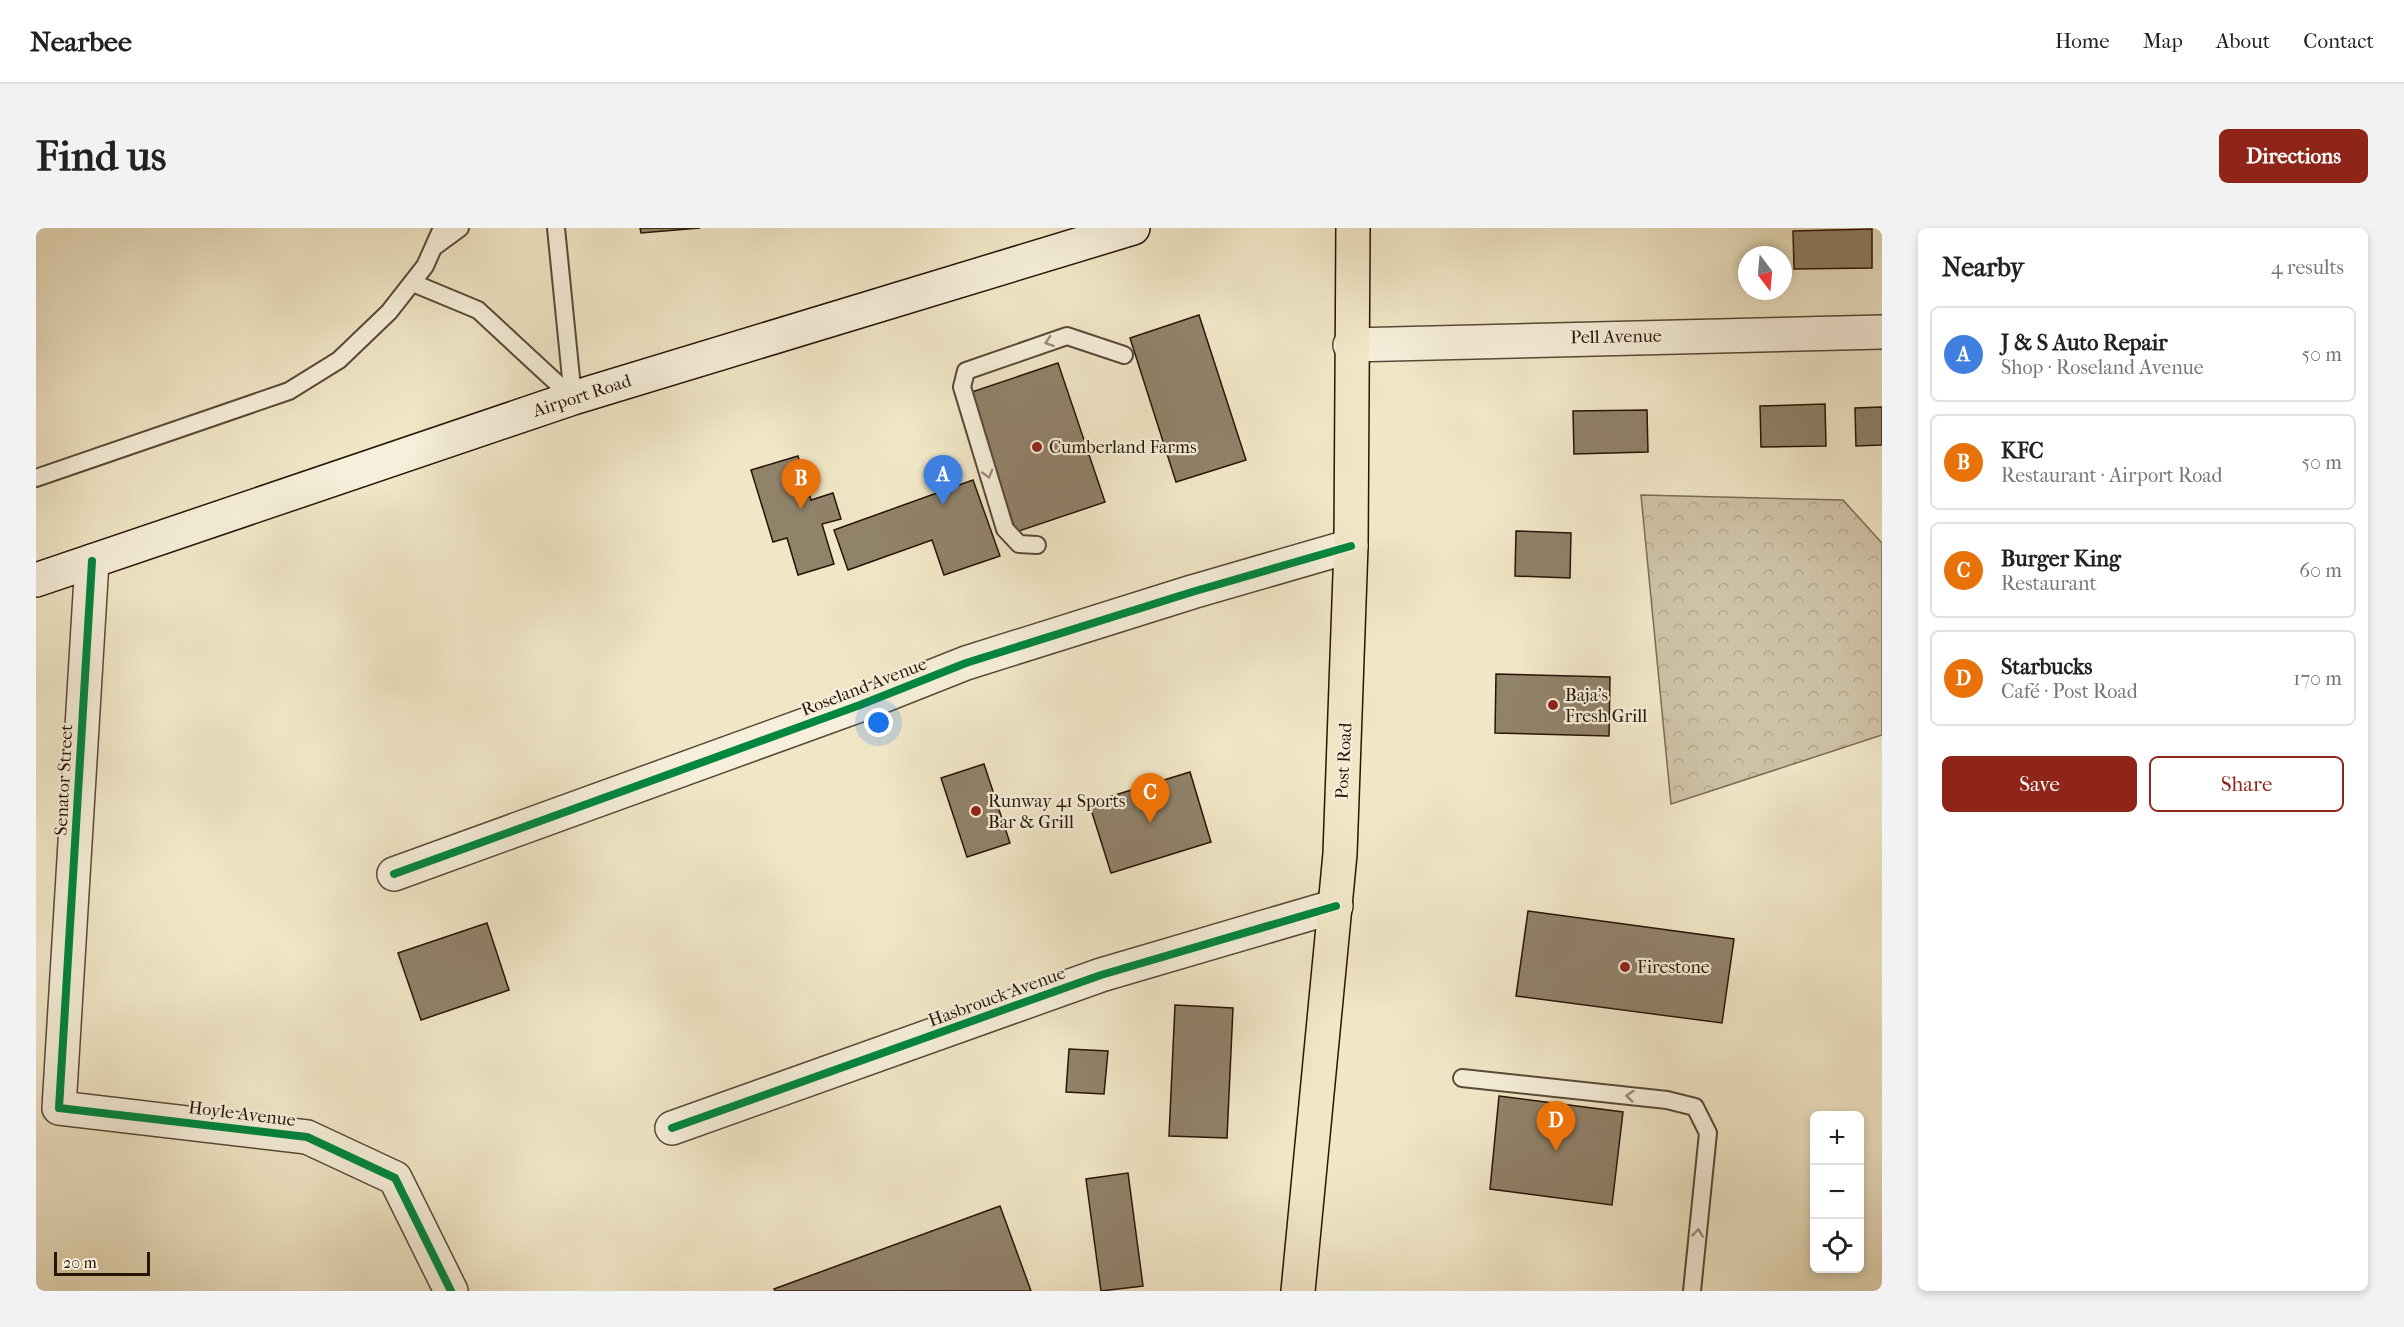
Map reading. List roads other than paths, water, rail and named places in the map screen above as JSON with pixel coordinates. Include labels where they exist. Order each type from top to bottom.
[{"type":"main road","name":"Post Road","points":[[1298,1291],[1336,906],[1346,729],[1351,546],[1350,345],[1353,228]]},
{"type":"street","name":"Airport Road","points":[[36,580],[573,398],[1133,228]]},
{"type":"street","name":"Pell Avenue","points":[[1350,345],[1882,332]]},
{"type":"street","name":"Roseland Avenue","points":[[394,874],[860,705],[966,663],[1192,592],[1351,546]]},
{"type":"street","name":"Senator Street","points":[[59,1108],[92,561]]},
{"type":"street","name":"Hasbrouck Avenue","points":[[672,1128],[1101,975],[1336,906]]},
{"type":"street","name":"Hoyle Avenue","points":[[59,1108],[307,1137],[395,1178],[452,1291]]},
{"type":"lane","points":[[36,478],[289,391],[339,360],[373,329],[413,283],[442,228]]},
{"type":"lane","points":[[433,248],[460,228]]},
{"type":"lane","points":[[556,228],[573,398]]},
{"type":"lane","points":[[413,283],[478,310],[573,398]]},
{"type":"lane","points":[[1037,545],[1019,544],[1005,529],[962,387],[966,371],[1067,336],[1124,355]]},
{"type":"lane","points":[[1462,1078],[1667,1100],[1695,1107],[1708,1133],[1692,1291]]},
{"type":"place","name":"Cumberland Farms","points":[[1037,447]]},
{"type":"place","name":"J & S Auto Repair","points":[[943,505]]},
{"type":"place","name":"KFC","points":[[801,509]]},
{"type":"place","name":"Baja's Fresh Grill","points":[[1553,705]]},
{"type":"place","name":"Runway 41 Sports Bar & Grill","points":[[976,811]]},
{"type":"place","name":"Burger King","points":[[1150,823]]},
{"type":"place","name":"Firestone","points":[[1625,967]]},
{"type":"place","name":"Starbucks","points":[[1556,1151]]}]
